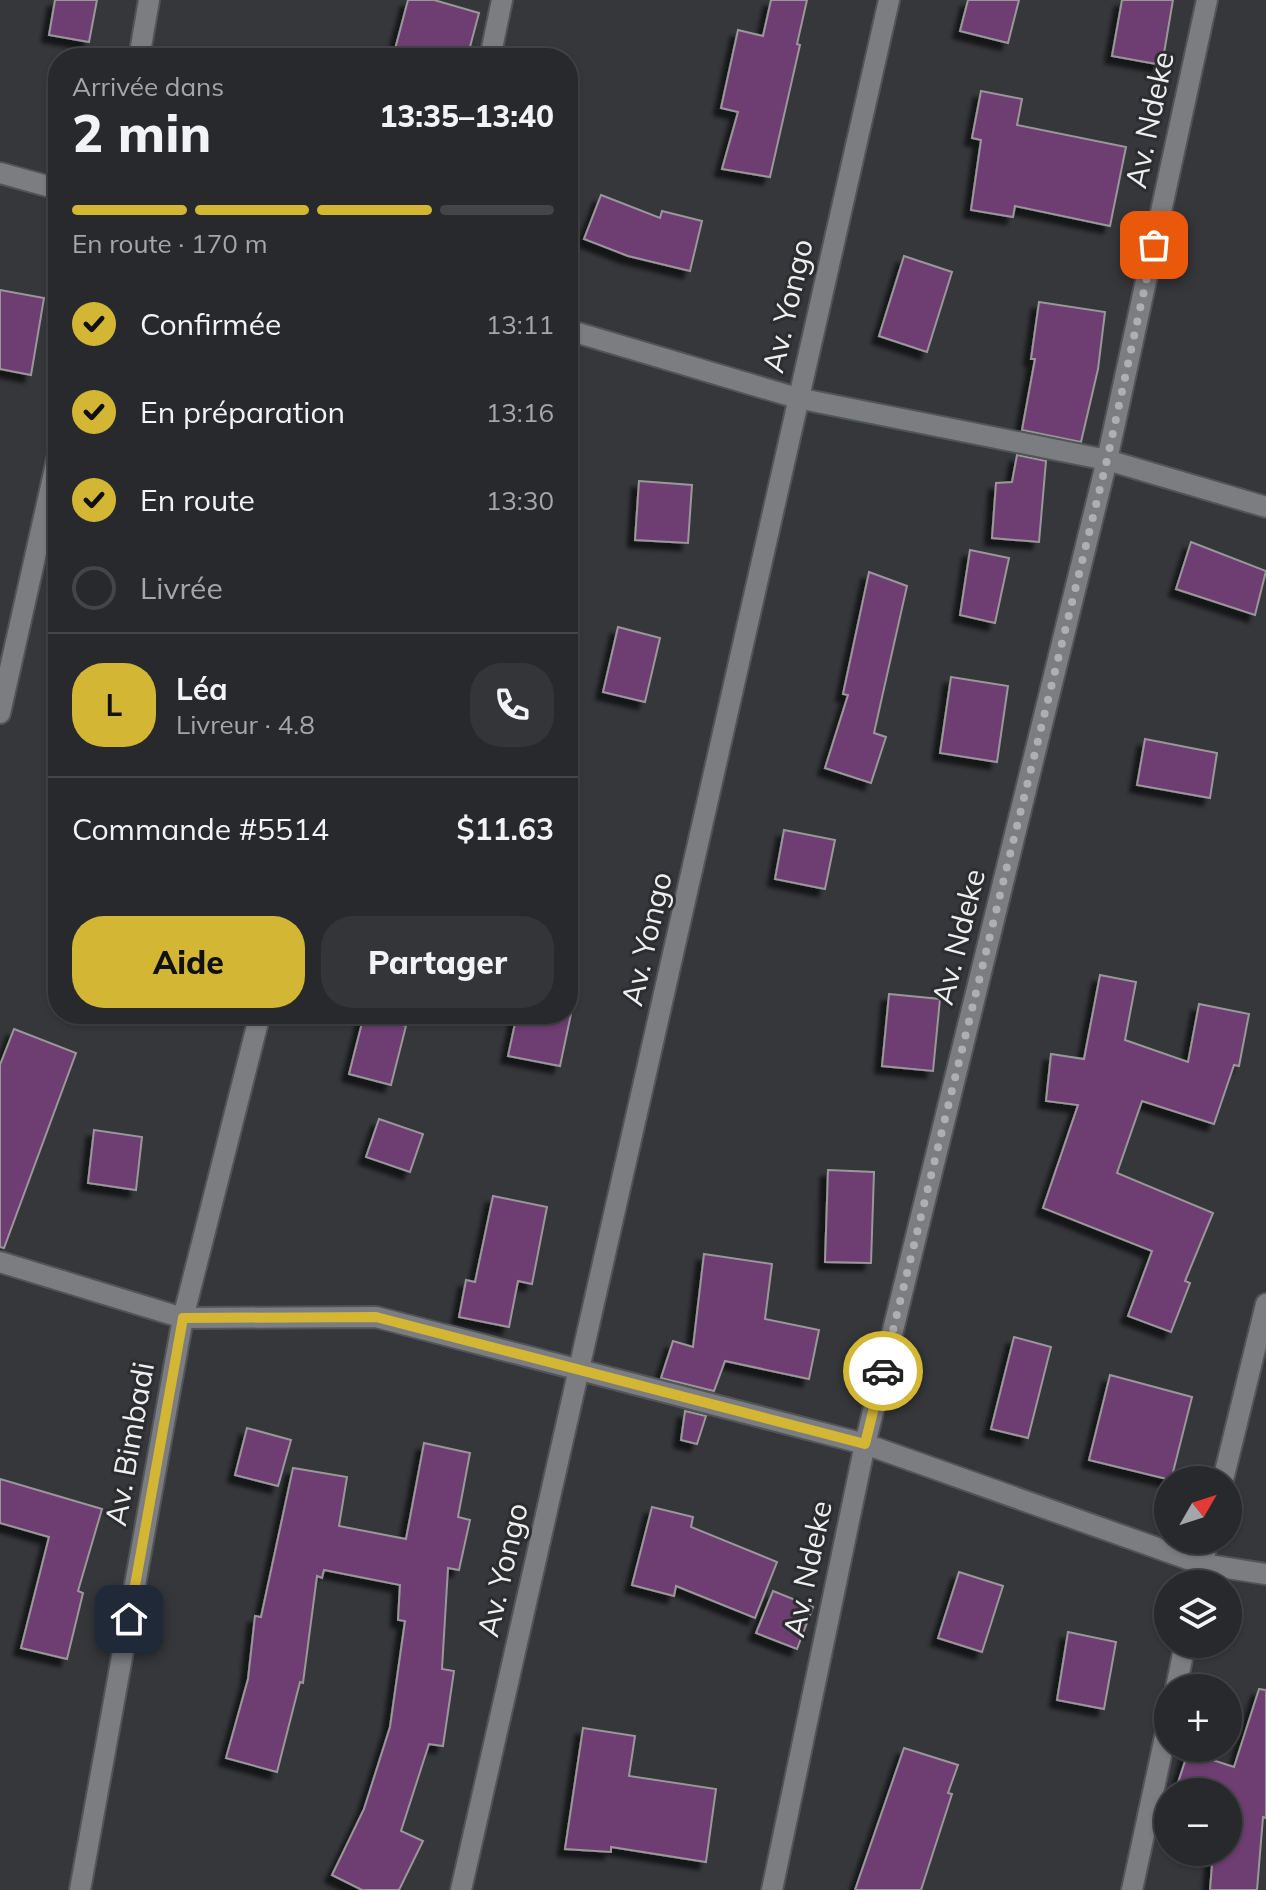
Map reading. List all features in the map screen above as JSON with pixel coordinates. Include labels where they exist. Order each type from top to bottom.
[{"type":"street","points":[[141,48],[149,0]]},
{"type":"street","points":[[492,48],[502,0]]},
{"type":"street","name":"Av. Yongo","points":[[461,1890],[582,1369],[797,398],[889,0]]},
{"type":"street","name":"Av. Ndeke","points":[[772,1890],[865,1444],[1107,460],[1207,0]]},
{"type":"street","points":[[0,173],[48,186]]},
{"type":"street","points":[[578,333],[797,398],[1107,460],[1266,507]]},
{"type":"street","points":[[0,713],[48,499]]},
{"type":"street","name":"Av. Bimbadi","points":[[80,1890],[183,1318],[257,1024]]},
{"type":"street","points":[[0,1262],[183,1318],[376,1317],[582,1369],[865,1444],[1190,1570]]},
{"type":"street","points":[[1226,1466],[1266,1304]]},
{"type":"street","points":[[1242,1574],[1266,1574]]},
{"type":"street","points":[[1132,1890],[1160,1762]]},
{"type":"building","points":[[55,0],[97,0],[89,42],[49,35]]},
{"type":"building","points":[[408,0],[434,0],[479,13],[470,48],[395,48]]},
{"type":"building","points":[[771,0],[807,0],[770,177],[722,169],[738,112],[721,108],[738,30],[763,36]]},
{"type":"building","points":[[968,0],[1019,0],[1008,43],[960,31]]},
{"type":"building","points":[[1122,0],[1173,0],[1162,65],[1112,56]]},
{"type":"building","points":[[981,91],[1022,99],[1017,125],[1126,147],[1110,226],[1015,206],[1013,217],[971,210],[981,140],[972,138]]},
{"type":"building","points":[[601,195],[660,218],[662,211],[702,221],[690,271],[628,256],[584,239]]},
{"type":"building","points":[[904,256],[952,272],[927,352],[879,336]]},
{"type":"building","points":[[0,290],[44,298],[31,375],[0,369]]},
{"type":"building","points":[[1039,302],[1105,312],[1098,369],[1081,442],[1022,430],[1035,359],[1031,359]]},
{"type":"building","points":[[1017,455],[1046,461],[1039,542],[992,538],[996,483],[1012,482]]},
{"type":"building","points":[[639,481],[692,485],[688,543],[635,540]]},
{"type":"building","points":[[1191,542],[1266,571],[1255,615],[1176,589]]},
{"type":"building","points":[[970,550],[1009,558],[995,623],[960,615]]},
{"type":"building","points":[[869,572],[907,586],[874,733],[886,737],[871,783],[825,768],[848,695],[843,694]]},
{"type":"building","points":[[618,627],[660,638],[645,702],[603,692]]},
{"type":"building","points":[[951,677],[1008,686],[997,762],[940,753]]},
{"type":"building","points":[[1145,739],[1217,753],[1210,798],[1137,785]]},
{"type":"building","points":[[784,830],[835,840],[825,889],[775,879]]},
{"type":"building","points":[[1100,975],[1136,982],[1125,1040],[1188,1062],[1199,1004],[1249,1014],[1239,1066],[1234,1065],[1214,1124],[1142,1101],[1117,1173],[1213,1213],[1185,1281],[1190,1283],[1171,1332],[1128,1316],[1152,1251],[1043,1208],[1078,1105],[1046,1101],[1051,1054],[1084,1059]]},
{"type":"building","points":[[889,994],[940,999],[933,1071],[882,1066]]},
{"type":"building","points":[[362,1024],[406,1026],[391,1085],[349,1074]]},
{"type":"building","points":[[515,1024],[569,1024],[560,1066],[508,1056]]},
{"type":"building","points":[[14,1029],[76,1053],[4,1248],[0,1247],[0,1065]]},
{"type":"building","points":[[379,1119],[423,1134],[410,1172],[366,1157]]},
{"type":"building","points":[[94,1130],[142,1137],[136,1190],[88,1183]]},
{"type":"building","points":[[828,1170],[874,1172],[871,1263],[825,1262]]},
{"type":"building","points":[[493,1196],[547,1207],[532,1284],[518,1281],[509,1327],[459,1317],[466,1280],[475,1282]]},
{"type":"building","points":[[704,1254],[772,1264],[765,1319],[819,1330],[809,1379],[725,1361],[714,1391],[661,1378],[673,1341],[693,1347]]},
{"type":"building","points":[[1014,1337],[1051,1347],[1028,1438],[991,1429]]},
{"type":"building","points":[[1110,1375],[1192,1397],[1175,1466],[1154,1466],[1154,1476],[1089,1460]]},
{"type":"building","points":[[685,1411],[706,1416],[697,1444],[681,1440]]},
{"type":"building","points":[[247,1428],[291,1440],[278,1486],[235,1475]]},
{"type":"building","points":[[424,1443],[470,1453],[458,1517],[470,1520],[459,1570],[448,1568],[442,1669],[454,1671],[443,1746],[429,1744],[401,1831],[423,1841],[399,1890],[362,1890],[332,1875],[364,1809],[390,1727],[405,1621],[398,1620],[400,1585],[324,1570],[322,1578],[317,1576],[303,1683],[300,1682],[277,1772],[226,1758],[248,1679],[255,1616],[261,1617],[293,1468],[347,1477],[339,1526],[406,1539]]},
{"type":"building","points":[[0,1479],[102,1509],[78,1591],[83,1593],[67,1659],[21,1648],[49,1537],[0,1523]]},
{"type":"building","points":[[652,1507],[693,1517],[691,1527],[777,1562],[755,1618],[676,1586],[674,1596],[632,1585]]},
{"type":"building","points":[[959,1572],[1003,1586],[982,1652],[938,1638]]},
{"type":"building","points":[[773,1591],[813,1607],[797,1649],[756,1633]]},
{"type":"building","points":[[1068,1632],[1116,1642],[1104,1709],[1057,1700]]},
{"type":"building","points":[[1259,1689],[1266,1690],[1266,1818],[1263,1817],[1257,1890],[1210,1890],[1212,1866],[1242,1866],[1242,1778],[1180,1778],[1185,1762],[1219,1762],[1234,1767],[1236,1762],[1242,1762],[1242,1742]]},
{"type":"building","points":[[583,1728],[635,1736],[629,1776],[716,1789],[706,1862],[611,1847],[611,1852],[565,1849]]},
{"type":"building","points":[[904,1748],[958,1765],[948,1793],[952,1794],[921,1890],[855,1890]]},
{"type":"way so far","points":[[883,1371],[1107,460],[1154,245]]},
{"type":"route","points":[[129,1619],[183,1318],[376,1317],[865,1444],[883,1371]]}]
